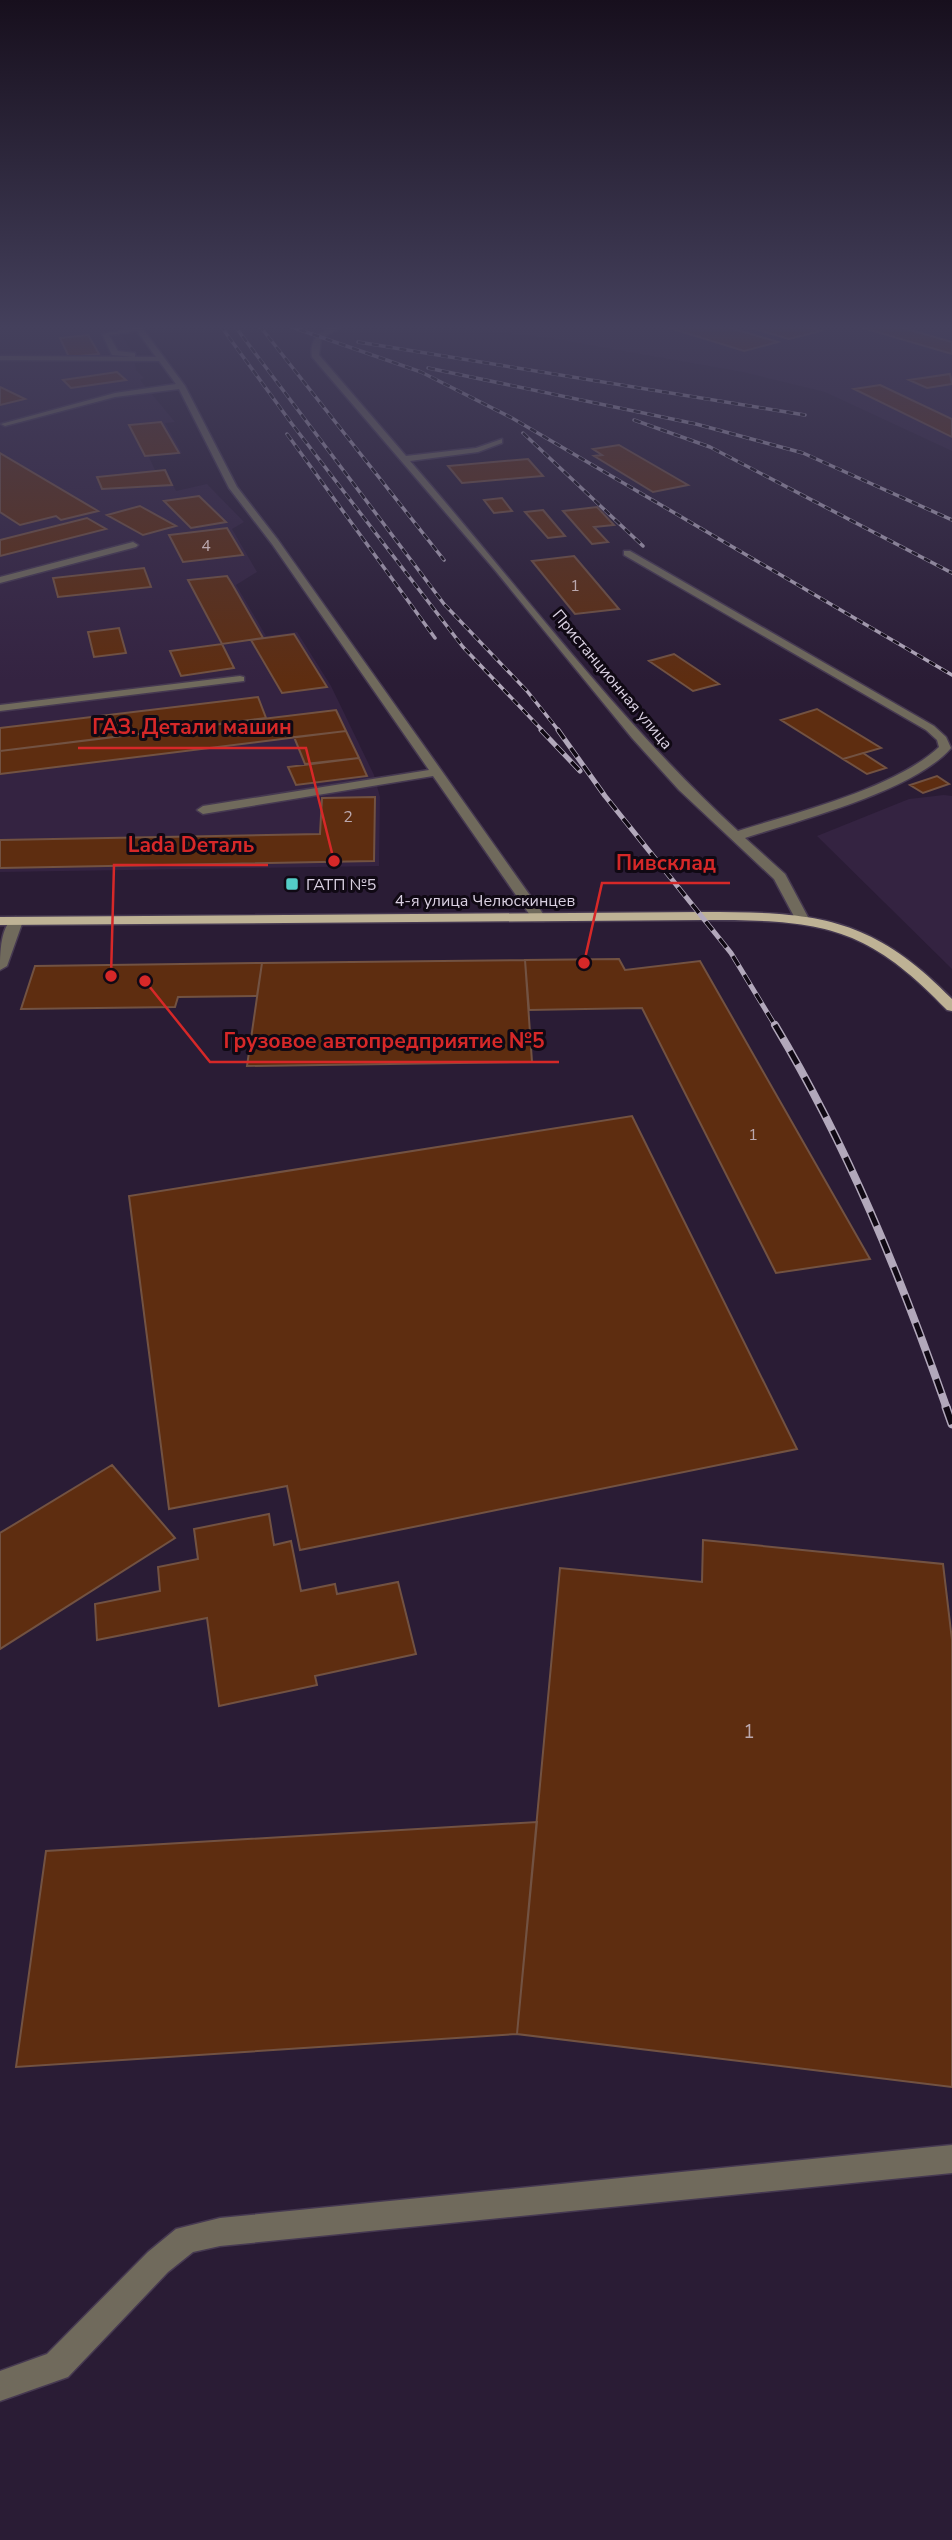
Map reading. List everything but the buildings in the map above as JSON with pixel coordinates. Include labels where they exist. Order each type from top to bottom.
[{"type":"main road","name":"4-я улица Челюскинцев","points":[[0,921],[716,916],[802,919]]},
{"type":"main road","points":[[802,919],[841,929],[885,948],[922,976],[952,1007]]},
{"type":"street","points":[[210,444],[233,488],[275,542],[539,918]]},
{"type":"street","name":"Пристанционная улица","points":[[390,444],[497,567],[636,736],[683,787],[780,877],[802,919]]},
{"type":"street","points":[[403,459],[478,450],[493,444]]},
{"type":"street","points":[[0,580],[132,545]]},
{"type":"street","points":[[627,553],[930,728],[942,739],[945,748],[939,758],[901,778],[737,836]]},
{"type":"street","points":[[0,708],[240,680]]},
{"type":"street","points":[[203,810],[438,772]]},
{"type":"street","points":[[0,966],[16,920]]},
{"type":"street","points":[[0,2386],[57,2366],[158,2262],[186,2239],[220,2232],[952,2159]]},
{"type":"shaded area","points":[[0,444],[177,444],[182,453],[149,457],[155,470],[166,470],[176,491],[207,484],[244,522],[232,529],[257,572],[236,585],[266,636],[297,632],[331,686],[374,775],[380,797],[379,866],[0,872]]},
{"type":"shaded area","points":[[936,444],[952,444],[952,451]]},
{"type":"shaded area","points":[[952,796],[952,969],[817,836],[909,799]]},
{"type":"railway","points":[[294,444],[435,638]]},
{"type":"railway","points":[[307,444],[463,647],[543,731]]},
{"type":"railway","points":[[323,444],[444,604],[527,691],[559,731]]},
{"type":"railway","points":[[352,444],[444,560]]},
{"type":"railway","points":[[534,444],[643,546]]},
{"type":"railway","points":[[556,444],[952,675]]},
{"type":"railway","points":[[700,444],[952,573]]},
{"type":"railway","points":[[768,444],[803,453],[952,520]]},
{"type":"railway","points":[[541,730],[580,771]]},
{"type":"railway","points":[[558,730],[605,796],[731,953],[776,1027]]},
{"type":"railway","points":[[775,1025],[826,1118],[871,1212],[947,1409]]},
{"type":"railway","points":[[946,1407],[952,1424]]},
{"type":"place","name":"ГАЗ. Детали машин","points":[[334,861]]},
{"type":"place","name":"ГАТП №5","points":[[292,884]]},
{"type":"place","name":"Пивсклад","points":[[584,963]]},
{"type":"place","name":"Lada Dеталь","points":[[111,976]]},
{"type":"place","name":"Грузовое автопредприятие №5","points":[[145,981]]}]
